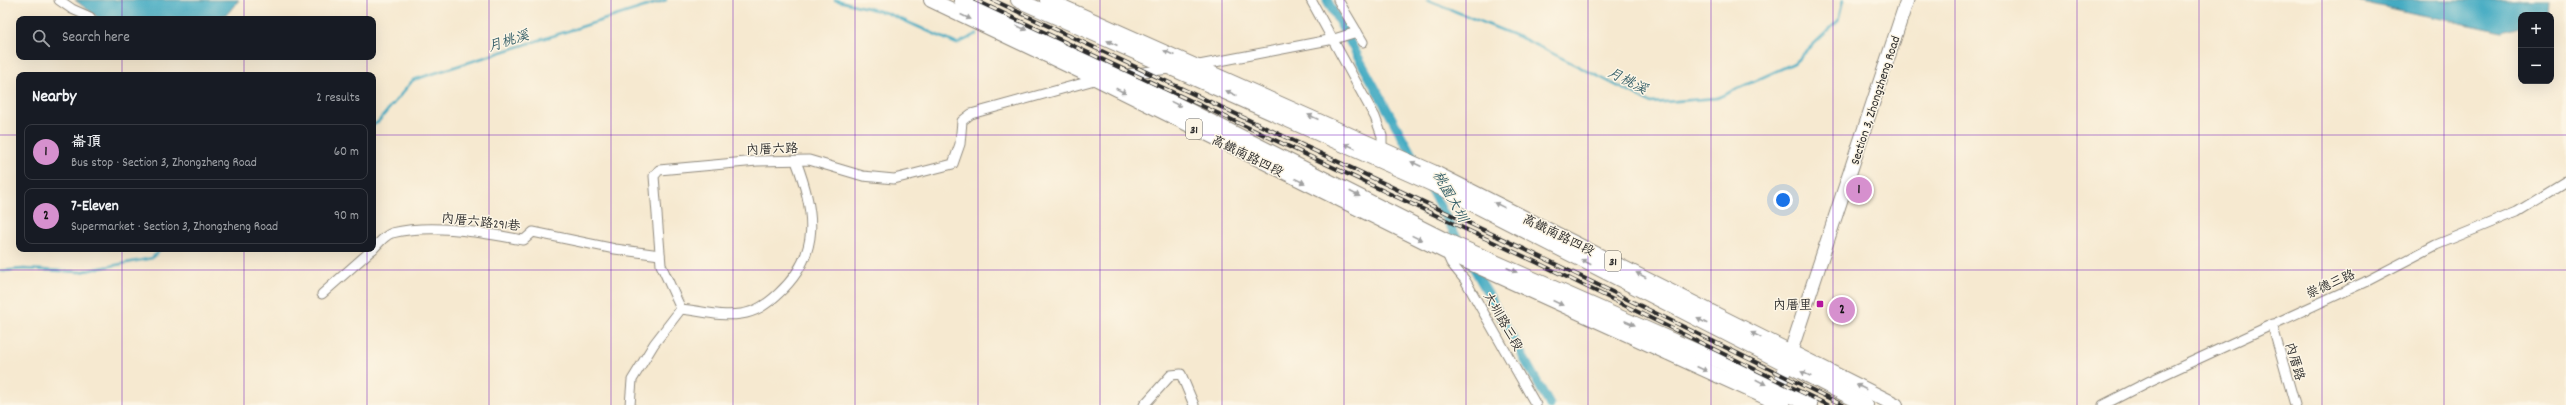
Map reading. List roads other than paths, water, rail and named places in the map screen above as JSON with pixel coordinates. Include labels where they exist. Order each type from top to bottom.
[{"type":"main road","name":"高鐵南路四段","points":[[931,0],[1097,79],[1183,123],[1450,250]]},
{"type":"main road","name":"高鐵南路四段","points":[[961,0],[1236,134],[1450,250]]},
{"type":"main road","name":"31","points":[[1018,0],[1134,53],[1175,68],[1275,113]]},
{"type":"main road","name":"31","points":[[1047,0],[1382,148]]},
{"type":"main road","name":"Section 3, Zhongzheng Road","points":[[1777,400],[1789,359],[1907,0]]},
{"type":"main road","points":[[1242,86],[1275,113]]},
{"type":"main road","name":"高鐵南路四段","points":[[1275,113],[1443,189],[1789,359]]},
{"type":"main road","points":[[1183,123],[1236,134]]},
{"type":"main road","name":"高鐵南路四段","points":[[1382,148],[1630,269],[1789,359]]},
{"type":"main road","name":"31","points":[[1450,250],[1476,253],[1586,304],[1719,361],[1777,400]]},
{"type":"main road","name":"31","points":[[1450,250],[1484,270],[1777,400],[1810,405]]},
{"type":"main road","name":"31","points":[[1789,359],[1866,405]]},
{"type":"main road","name":"31","points":[[1789,359],[1896,405]]},
{"type":"street","points":[[59,0],[72,9],[88,16]]},
{"type":"street","points":[[1311,0],[1335,39],[1375,117],[1382,136],[1382,148]]},
{"type":"street","points":[[1338,0],[1356,33],[1363,42]]},
{"type":"street","points":[[1097,79],[1115,75],[1197,65],[1335,39],[1356,33]]},
{"type":"street","name":"內厝六路","points":[[681,309],[661,265],[654,176],[659,170],[757,161],[809,160],[863,176],[894,179],[953,164],[960,144],[962,121],[971,114],[1097,79]]},
{"type":"street","points":[[630,405],[632,380],[654,344],[681,309],[716,316],[742,314],[764,307],[792,281],[806,255],[811,208],[796,160]]},
{"type":"street","name":"崇德三路","points":[[2103,405],[2272,324],[2365,282],[2436,245],[2516,212],[2566,182]]},
{"type":"street","name":"內厝六路291巷","points":[[376,246],[390,233],[438,229],[466,230],[524,240],[533,232],[615,249],[660,255]]},
{"type":"street","name":"大圳路三段","points":[[1450,250],[1451,263],[1465,280],[1536,405]]},
{"type":"street","name":"內厝六路291巷","points":[[322,294],[370,252]]},
{"type":"street","name":"內厝路","points":[[2272,324],[2295,405]]},
{"type":"street","points":[[1144,405],[1171,375],[1181,374],[1194,405]]},
{"type":"water","points":[[75,0],[239,0],[227,14],[221,16],[96,16]]},
{"type":"water","points":[[2352,0],[2549,0],[2548,12],[2518,12],[2518,27],[2502,32]]},
{"type":"waterway","name":"月桃溪","points":[[376,123],[413,80],[666,0]]},
{"type":"waterway","name":"月桃溪","points":[[835,0],[887,13],[957,44],[977,34]]},
{"type":"waterway","name":"桃園大圳","points":[[1327,0],[1417,164]]},
{"type":"waterway","name":"月桃溪","points":[[1427,0],[1524,39],[1651,103],[1717,98],[1794,63],[1838,21],[1843,0]]},
{"type":"waterway","name":"桃園大圳","points":[[1426,181],[1462,247]]},
{"type":"waterway","name":"月桃溪","points":[[0,271],[24,269],[80,272],[152,258],[158,252]]},
{"type":"waterway","name":"桃園大圳","points":[[1471,263],[1550,405]]},
{"type":"railway","points":[[975,0],[1538,263],[1828,405]]},
{"type":"railway","points":[[993,0],[1541,257],[1843,405]]},
{"type":"place","name":"崙頂","points":[[1859,190]]},
{"type":"place","name":"內厝里","points":[[1820,304]]},
{"type":"place","name":"7-Eleven","points":[[1842,310]]}]
